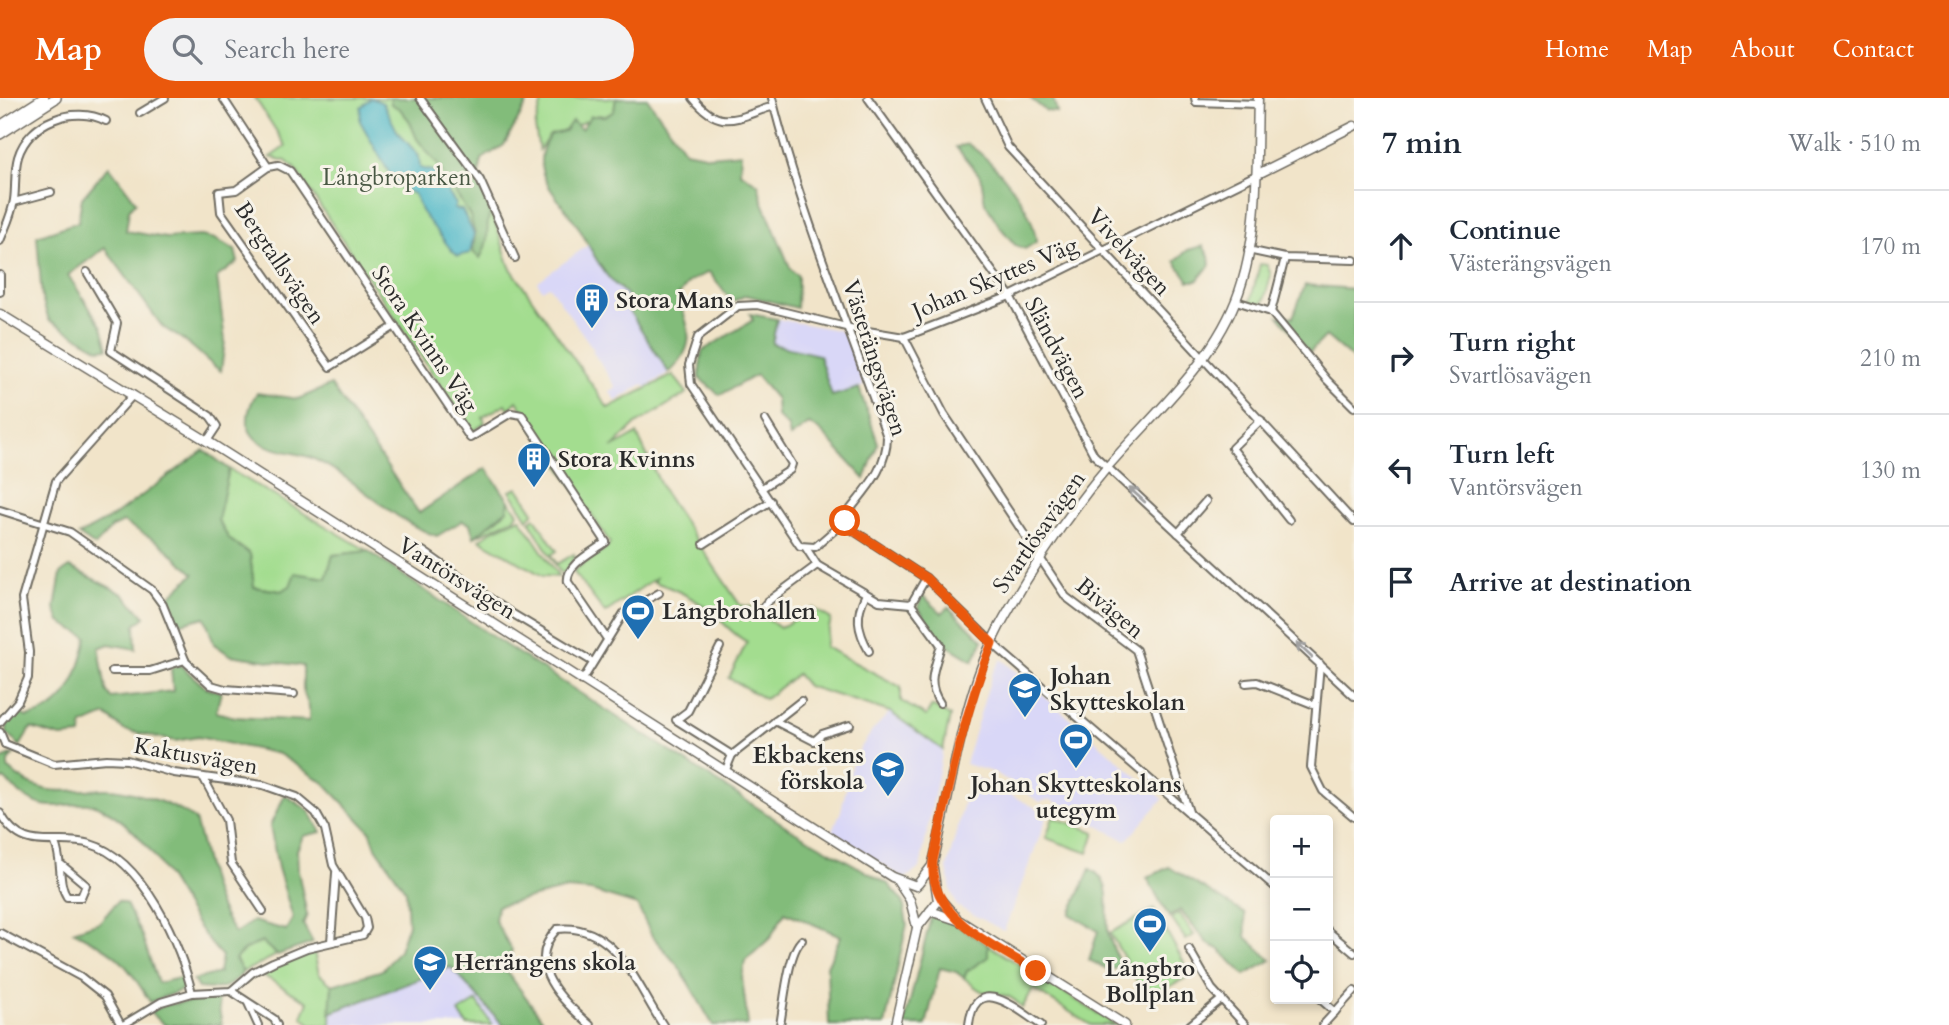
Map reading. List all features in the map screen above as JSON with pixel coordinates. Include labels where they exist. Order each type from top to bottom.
[{"type":"main road","points":[[0,126],[44,98]]},
{"type":"main road","points":[[0,134],[55,98]]},
{"type":"street","points":[[140,113],[165,98]]},
{"type":"street","name":"Bergtallsvägen","points":[[223,98],[268,167],[236,190],[219,192],[219,207],[240,241],[330,367],[395,326]]},
{"type":"street","points":[[419,98],[480,180],[515,258]]},
{"type":"street","points":[[693,98],[709,117],[719,120],[774,106]]},
{"type":"street","name":"Västerängsvägen","points":[[772,98],[804,210],[887,437],[887,456],[878,474],[846,515],[845,521]]},
{"type":"street","name":"Sländvägen","points":[[868,98],[1010,296],[1094,455],[1354,696]]},
{"type":"street","name":"Vivelvägen","points":[[985,98],[1008,147],[1354,523]]},
{"type":"street","points":[[1195,98],[1196,102],[1258,101]]},
{"type":"street","name":"Svartlösavägen","points":[[917,885],[927,876],[933,861],[971,697],[992,643],[1041,559],[1107,468],[1204,359],[1236,301],[1248,250],[1256,175],[1258,101]]},
{"type":"street","points":[[0,241],[14,202],[18,156],[32,133],[62,116],[93,115],[106,121]]},
{"type":"street","name":"Johan Skyttes Väg","points":[[817,565],[806,548],[800,545],[691,384],[689,365],[698,337],[738,306],[747,305],[849,328],[904,337],[1010,296],[1104,252],[1354,126]]},
{"type":"street","name":"Stora Kvinns Väg","points":[[268,167],[278,165],[290,171],[470,438],[511,413],[522,415],[606,542],[570,569],[567,575],[568,582],[607,639]]},
{"type":"street","points":[[14,202],[51,192]]},
{"type":"street","points":[[1248,250],[1285,258],[1354,260]]},
{"type":"street","points":[[1271,312],[1285,258]]},
{"type":"street","points":[[87,272],[117,323],[111,351],[210,416],[217,426],[207,441]]},
{"type":"street","points":[[0,275],[0,292]]},
{"type":"street","points":[[1236,301],[1271,312],[1327,380],[1354,407]]},
{"type":"street","name":"Vantörsvägen","points":[[0,314],[207,441],[892,877],[917,885]]},
{"type":"street","name":"Bivägen","points":[[904,337],[944,414],[1066,597],[1136,650],[1190,816]]},
{"type":"street","points":[[0,722],[18,701],[28,678],[29,652],[22,599],[60,473],[133,395]]},
{"type":"street","points":[[762,488],[790,470],[792,464],[765,420]]},
{"type":"street","points":[[1261,420],[1232,448],[1289,520]]},
{"type":"street","points":[[704,544],[771,501]]},
{"type":"street","points":[[1178,533],[1206,501]]},
{"type":"street","points":[[0,510],[70,533],[152,590],[163,605],[185,660],[211,685],[225,689],[294,694]]},
{"type":"street","points":[[806,548],[815,547],[845,521],[854,531],[926,578],[992,643],[1270,883]]},
{"type":"street","points":[[423,551],[508,611],[593,662]]},
{"type":"street","points":[[759,612],[767,602],[817,565],[866,594],[889,603],[911,604]]},
{"type":"street","points":[[911,604],[926,578]]},
{"type":"street","points":[[582,681],[624,613],[659,593]]},
{"type":"street","points":[[866,594],[858,615],[859,632],[869,651]]},
{"type":"street","points":[[911,604],[941,645],[933,665],[932,682],[940,703]]},
{"type":"street","points":[[720,647],[688,711],[676,720],[732,755]]},
{"type":"street","points":[[112,671],[150,671],[185,660]]},
{"type":"street","points":[[1320,664],[1311,767],[1315,780],[1354,817]]},
{"type":"street","points":[[1246,683],[1256,682],[1315,705]]},
{"type":"street","points":[[725,772],[732,755],[801,701]]},
{"type":"street","points":[[775,721],[814,741],[821,734],[850,725]]},
{"type":"street","points":[[0,732],[2,748]]},
{"type":"street","name":"Kaktusvägen","points":[[2,748],[54,764],[116,759],[203,777],[263,785],[297,797],[316,813],[325,829],[336,871],[365,918],[367,928],[363,935],[331,942],[336,871]]},
{"type":"street","points":[[203,777],[226,820],[231,863],[263,911]]},
{"type":"street","points":[[0,813],[7,826],[21,835],[55,843],[88,844],[102,849],[145,887],[172,930],[192,993]]},
{"type":"street","points":[[55,843],[62,865],[62,889],[67,897],[81,897],[86,885],[62,865]]},
{"type":"street","name":"Svartlösavägen","points":[[933,861],[938,894]]},
{"type":"street","name":"Vantörsvägen","points":[[892,877],[911,902]]},
{"type":"street","points":[[916,934],[911,902],[917,885],[931,885],[960,921]]},
{"type":"street","points":[[895,1025],[916,934],[938,894]]},
{"type":"street","points":[[911,902],[919,911],[929,911],[960,921],[1125,1025]]},
{"type":"street","points":[[590,1025],[561,999],[551,985],[545,969],[544,953],[548,938],[557,929],[584,930],[602,939],[623,957],[663,1025]]},
{"type":"street","points":[[0,933],[31,947],[89,982],[105,996],[122,1025],[161,1002],[192,993],[231,991],[263,967],[307,948],[331,942]]},
{"type":"street","points":[[1333,935],[1354,953]]},
{"type":"street","points":[[780,1025],[789,987],[790,958],[795,946],[802,940]]},
{"type":"street","points":[[1189,949],[1212,989],[1245,1025]]},
{"type":"street","points":[[231,991],[274,1019],[277,1025]]},
{"type":"street","points":[[1323,1025],[1354,991]]},
{"type":"street","points":[[969,1025],[973,1007],[981,1000],[996,996],[1010,1002],[1041,1025]]},
{"type":"street","points":[[1189,1025],[1222,999]]},
{"type":"street","points":[[247,1001],[258,1025]]},
{"type":"street","points":[[1326,1004],[1335,1012]]},
{"type":"shaded area","points":[[588,245],[611,281],[622,286],[669,373],[646,387],[643,384],[616,401],[610,392],[616,387],[592,351],[594,350],[549,286],[542,290],[537,282]]},
{"type":"shaded area","points":[[777,319],[838,330],[846,336],[864,386],[832,397],[772,344]]},
{"type":"shaded area","name":"Johan Skytteskolan","points":[[1001,659],[1163,799],[1126,841],[1050,799],[1040,802],[996,773],[965,764],[992,674]]},
{"type":"shaded area","name":"Ekbackens förskola","points":[[890,712],[943,750],[920,868],[904,879],[832,832],[841,811],[853,759],[873,730]]},
{"type":"shaded area","points":[[971,775],[1048,814],[1004,931],[957,906],[951,890],[947,868]]},
{"type":"shaded area","name":"Herrängens skola","points":[[451,967],[503,1025],[331,1025],[330,1013]]},
{"type":"green space","name":"Långbroparken","points":[[255,98],[451,98],[486,143],[477,181],[491,210],[510,267],[608,408],[673,375],[687,393],[636,424],[612,448],[637,434],[664,492],[740,605],[751,607],[780,628],[813,608],[831,619],[825,647],[901,687],[901,701],[926,716],[932,706],[950,716],[943,750],[890,712],[807,686],[797,674],[765,699],[729,678],[747,642],[695,601],[654,582],[657,577],[605,613],[573,571],[607,548],[610,543],[517,401],[509,409],[506,404],[483,417],[485,423],[472,432],[295,169],[286,161],[270,157],[286,146]]},
{"type":"green space","points":[[390,98],[530,98],[504,145],[482,159],[477,181],[491,210],[486,244],[480,258],[473,252],[475,234],[470,216],[437,164],[417,139],[409,120],[400,109],[391,104]]},
{"type":"green space","points":[[543,98],[616,98],[614,111],[575,126],[572,122],[565,131],[550,135],[539,150],[535,127]]},
{"type":"green space","points":[[616,98],[647,98],[685,151],[710,156],[741,153],[740,172],[758,184],[791,270],[798,276],[797,308],[746,295],[732,302],[709,272],[690,281],[678,296],[688,328],[687,345],[684,354],[669,373],[626,306],[628,297],[601,267],[543,173],[543,149],[550,135],[565,131],[572,121],[581,129],[591,116],[606,116],[614,111]]},
{"type":"green space","points":[[1030,98],[1053,98],[1057,112],[1046,111]]},
{"type":"green space","points":[[968,144],[990,162],[1021,201],[1034,229],[1036,242],[1025,249],[1015,245],[985,203],[981,177],[956,147]]},
{"type":"green space","points":[[109,166],[136,202],[129,210],[126,231],[166,238],[201,236],[215,239],[235,250],[238,262],[217,277],[225,341],[221,371],[162,326],[105,248],[68,275],[102,327],[108,348],[99,349],[49,320],[42,299],[37,236],[78,222],[82,198]]},
{"type":"green space","points":[[1203,246],[1209,256],[1210,265],[1197,281],[1189,281],[1175,261],[1188,250]]},
{"type":"green space","points":[[1260,264],[1267,265],[1271,275],[1264,301],[1260,305],[1250,303]]},
{"type":"green space","points":[[1305,285],[1354,289],[1354,360],[1326,336],[1309,353],[1279,316],[1293,317]]},
{"type":"green space","points":[[750,314],[777,319],[772,344],[819,355],[832,396],[859,388],[878,443],[865,479],[820,430],[809,424],[790,437],[788,427],[777,416],[776,399],[756,375],[720,395],[699,378],[702,351],[753,320]]},
{"type":"green space","points":[[331,385],[419,513],[486,468],[509,501],[507,510],[474,537],[470,524],[462,521],[437,536],[389,510],[330,467],[307,456],[263,444],[251,433],[249,412],[257,393],[298,399]]},
{"type":"green space","points":[[204,450],[229,469],[218,520],[229,539],[250,554],[254,587],[281,591],[290,586],[295,573],[326,578],[333,555],[368,551],[493,637],[789,828],[888,884],[903,902],[907,924],[885,1025],[829,1025],[827,966],[841,936],[785,912],[770,938],[745,961],[742,978],[748,1025],[713,1025],[679,967],[652,936],[637,905],[591,891],[567,889],[497,906],[495,921],[512,950],[505,969],[545,1023],[543,1025],[503,1025],[451,967],[330,1013],[332,985],[383,970],[399,950],[408,924],[406,891],[376,847],[370,831],[324,783],[279,754],[198,737],[175,741],[124,730],[106,715],[82,725],[81,735],[61,737],[31,728],[20,746],[7,734],[7,724],[16,710],[26,717],[52,707],[62,699],[80,665],[87,637],[60,622],[55,608],[61,573],[70,567],[123,594],[145,617],[135,625],[136,649],[109,644],[99,648],[106,690],[111,698],[173,691],[171,668],[180,665],[206,688],[221,692],[216,712],[235,717],[309,721],[309,707],[303,691],[303,666],[230,655],[214,644],[205,617],[174,625],[165,600],[194,574],[160,543],[123,522],[112,527],[95,546],[79,535],[114,516]]},
{"type":"green space","points":[[229,469],[368,551],[333,555],[326,578],[314,576],[281,591],[254,587],[250,554],[229,539],[217,520]]},
{"type":"green space","points":[[518,488],[534,512],[528,519],[510,491]]},
{"type":"green space","points":[[509,501],[518,513],[515,518],[474,537],[504,513]]},
{"type":"green space","points":[[520,518],[559,577],[543,576],[480,540],[493,530]]},
{"type":"green space","points":[[535,518],[557,551],[551,555],[557,564],[574,554],[575,557],[564,573],[560,572],[530,522]]},
{"type":"green space","points":[[922,595],[942,613],[948,607],[983,640],[973,661],[940,641],[918,607]]},
{"type":"green space","points":[[14,754],[8,761],[8,768],[20,778],[42,789],[126,791],[165,803],[195,820],[210,879],[220,907],[235,933],[253,921],[286,930],[293,918],[278,868],[270,826],[285,795],[309,811],[321,832],[303,836],[297,850],[298,871],[307,915],[303,924],[313,943],[277,955],[262,942],[245,949],[235,959],[243,972],[229,985],[198,988],[193,980],[219,973],[222,956],[207,939],[155,858],[123,822],[96,805],[43,805],[25,797],[4,779],[0,781],[0,760]]},
{"type":"green space","points":[[1053,817],[1095,832],[1088,853],[1046,838]]},
{"type":"green space","points":[[1169,867],[1245,914],[1246,937],[1270,961],[1245,975],[1219,949],[1208,944],[1180,910],[1169,917],[1147,878]]},
{"type":"green space","points":[[1090,869],[1104,882],[1109,936],[1122,967],[1109,970],[1089,960],[1098,931],[1070,914]]},
{"type":"green space","points":[[118,901],[126,904],[142,936],[158,983],[184,977],[185,989],[150,1002],[134,976],[119,959],[73,931],[100,922]]},
{"type":"green space","name":"Långbro Bollplan","points":[[1154,909],[1191,975],[1147,999],[1110,933]]},
{"type":"green space","points":[[1179,913],[1194,935],[1186,940],[1171,918]]},
{"type":"green space","points":[[931,917],[943,917],[988,945],[988,957],[967,971],[964,978],[956,972],[940,968],[926,1025],[904,1025]]},
{"type":"green space","points":[[263,942],[277,955],[243,972],[235,959],[245,949]]},
{"type":"green space","points":[[988,945],[1116,1025],[1091,1025],[1033,989],[1022,1008],[1009,997],[979,990],[964,978],[967,971],[988,957]]},
{"type":"green space","points":[[314,952],[319,974],[332,985],[331,1025],[312,1025],[302,1017],[308,1002],[259,973]]},
{"type":"green space","points":[[217,998],[222,1025],[165,1025],[150,1012],[165,1005]]},
{"type":"green space","points":[[477,1001],[492,1025],[467,1025],[459,1012]]},
{"type":"water","points":[[371,98],[383,103],[397,131],[419,156],[420,168],[433,171],[456,204],[454,209],[462,210],[474,234],[470,253],[458,256],[453,252],[421,211],[415,195],[399,186],[389,173],[360,121],[361,107]]},
{"type":"place","name":"Stora Mans","points":[[592,330]]},
{"type":"place","name":"Stora Kvinns","points":[[534,489]]},
{"type":"place","name":"Långbrohallen","points":[[638,641]]},
{"type":"place","name":"Johan Skytteskolan","points":[[1025,719]]},
{"type":"place","name":"Johan Skytteskolans utegym","points":[[1076,770]]},
{"type":"place","name":"Ekbackens förskola","points":[[888,798]]},
{"type":"place","name":"Långbro Bollplan","points":[[1150,954]]},
{"type":"place","name":"Herrängens skola","points":[[430,992]]},
{"type":"route","points":[[845,521],[854,531],[926,578],[992,643],[971,697],[956,756],[933,861],[933,877],[938,897],[960,921],[1036,971]]}]
